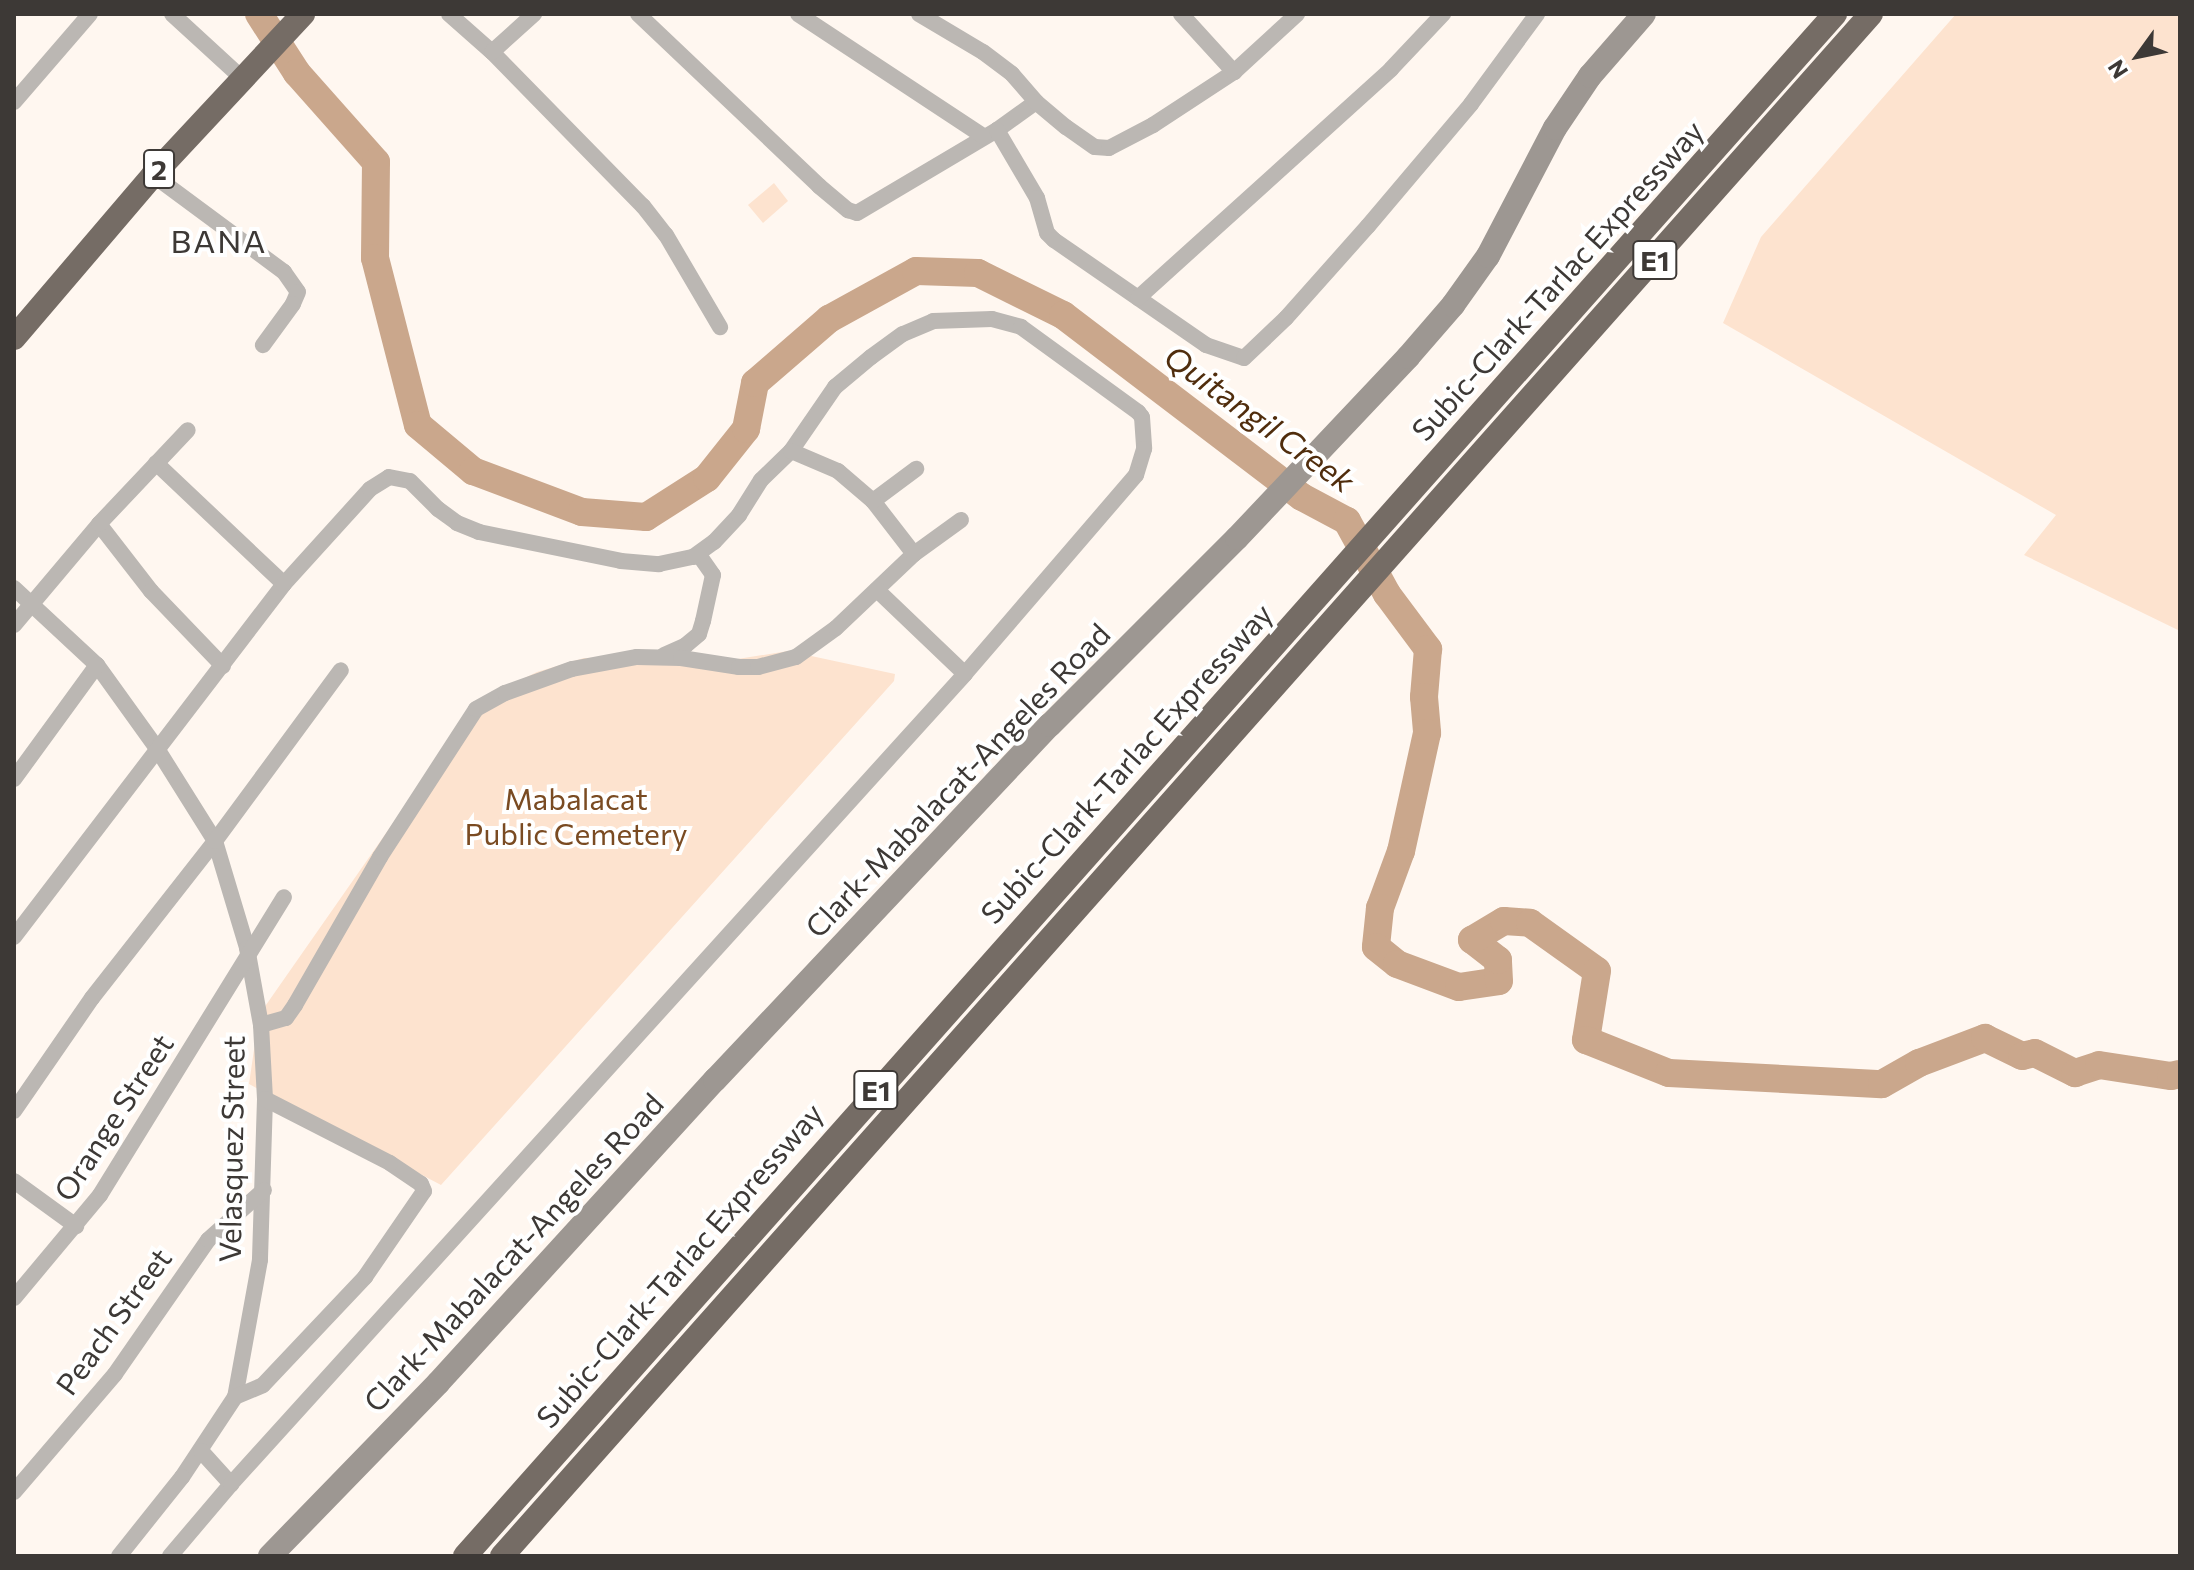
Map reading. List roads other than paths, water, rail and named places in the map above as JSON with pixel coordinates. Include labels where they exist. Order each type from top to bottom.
[{"type":"highway","name":"2","points":[[14,338],[76,270],[79,261],[153,175],[303,14]]},
{"type":"highway","name":"Subic-Clark-Tarlac Expressway","points":[[465,1556],[1835,14]]},
{"type":"highway","name":"Subic-Clark-Tarlac Expressway","points":[[502,1556],[904,1100],[1439,505],[1871,14]]},
{"type":"highway","name":"2","points":[[14,324],[70,264],[79,261]]},
{"type":"main road","name":"Clark-Mabalacat-Angeles Road","points":[[270,1556],[438,1383],[715,1080],[1050,725],[1339,433],[1453,305],[1488,256],[1555,128],[1590,76],[1644,14]]},
{"type":"street","points":[[14,102],[90,14]]},
{"type":"street","points":[[172,14],[243,79]]},
{"type":"street","points":[[449,14],[492,52],[643,206],[666,235],[720,327]]},
{"type":"street","points":[[492,52],[534,14]]},
{"type":"street","points":[[638,14],[848,210],[857,213],[1036,102]]},
{"type":"street","points":[[798,14],[990,133],[1037,198],[1047,233],[1206,345],[1239,359],[1251,355],[1368,226],[1461,116],[1537,14]]},
{"type":"street","points":[[919,14],[983,52],[1012,74],[1036,102],[1095,147],[1109,148],[1153,125],[1234,72],[1297,14]]},
{"type":"street","points":[[1181,14],[1234,72]]},
{"type":"street","points":[[1138,298],[1391,69],[1443,14]]},
{"type":"street","points":[[153,175],[284,272],[298,292],[293,304],[263,345]]},
{"type":"street","points":[[14,937],[156,747],[223,666],[284,584],[370,489],[389,477],[410,481],[457,523],[499,537],[621,561],[659,564],[699,555],[722,533],[761,480],[791,451],[835,387],[903,334],[948,320],[992,319],[1021,327],[1142,417],[1144,449],[1136,475],[965,674],[231,1484],[170,1556]]},
{"type":"street","points":[[14,625],[99,524],[188,430]]},
{"type":"street","points":[[791,451],[838,471],[873,501],[914,554]]},
{"type":"street","points":[[156,463],[284,584]]},
{"type":"street","points":[[873,501],[916,469]]},
{"type":"street","points":[[261,1025],[286,1018],[295,1005],[380,857],[476,709],[505,693],[572,669],[637,657],[758,667],[796,657],[836,628],[914,554],[961,520]]},
{"type":"street","points":[[99,524],[151,591],[223,666]]},
{"type":"street","points":[[655,657],[671,653],[699,634],[713,575],[699,555]]},
{"type":"street","name":"Velasquez Street","points":[[14,588],[97,665],[156,747],[215,841],[249,958],[261,1025],[265,1099],[264,1190],[256,1290],[235,1397],[201,1451],[119,1556]]},
{"type":"street","points":[[877,590],[965,674]]},
{"type":"street","points":[[14,779],[97,665]]},
{"type":"street","points":[[14,1111],[92,998],[215,841],[341,670]]},
{"type":"street","name":"Orange Street","points":[[14,1298],[100,1195],[284,897]]},
{"type":"street","points":[[235,1397],[263,1385],[347,1296],[380,1257],[424,1191],[421,1184],[390,1163],[265,1099]]},
{"type":"street","points":[[14,1181],[76,1226]]},
{"type":"street","name":"Peach Street","points":[[14,1492],[115,1374],[208,1240],[264,1190]]},
{"type":"street","points":[[201,1451],[231,1484]]},
{"type":"waterway","name":"Quitangil Creek","points":[[259,14],[297,73],[376,162],[375,258],[418,425],[473,471],[582,512],[646,517],[707,478],[746,429],[755,383],[829,319],[916,271],[978,273],[1063,315],[1302,497],[1347,521],[1387,594],[1428,649],[1424,697],[1427,733],[1401,851],[1380,908],[1376,947],[1397,964],[1459,987],[1499,981],[1498,960],[1472,940],[1504,921],[1530,923],[1597,971],[1586,1040],[1669,1073],[1882,1084],[1919,1063],[1985,1038],[2022,1056],[2035,1053],[2075,1073],[2099,1065],[2171,1076],[2180,1074]]},
{"type":"district","name":"BANA","points":[[219,240]]},
{"type":"park label","name":"Mabalacat Public Cemetery","points":[[576,815]]}]
